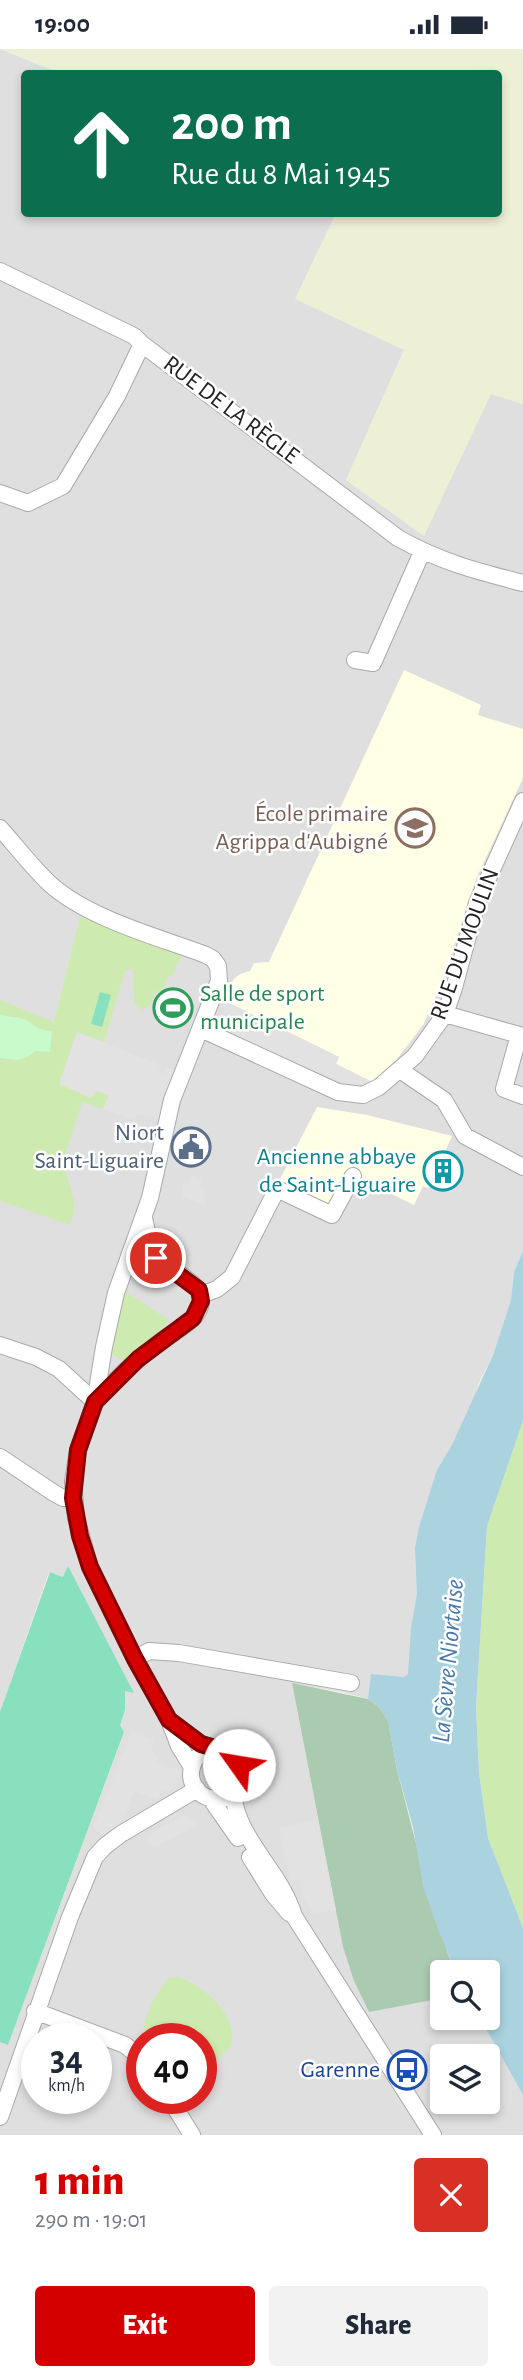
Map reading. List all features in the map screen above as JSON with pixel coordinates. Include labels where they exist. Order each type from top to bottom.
[{"type":"street","points":[[0,271],[134,336],[142,344]]},
{"type":"street","name":"RUE DE LA RÈGLE","points":[[0,493],[28,503],[63,486],[117,396],[142,344],[398,538],[422,552],[461,568],[523,583]]},
{"type":"street","points":[[355,660],[373,663],[422,552]]},
{"type":"street","name":"RUE DU MOULIN","points":[[201,1029],[338,1092],[363,1095],[379,1087],[415,1056],[445,1014],[477,903],[523,801]]},
{"type":"street","points":[[0,828],[51,885],[82,906],[214,959],[218,966],[219,981],[172,1100],[155,1181],[116,1293],[95,1402],[78,1450],[73,1498],[80,1536],[88,1560],[135,1659],[192,1767],[192,1779],[273,1894],[285,1910],[294,1916]]},
{"type":"street","points":[[445,1014],[519,1035],[504,1089],[523,1096]]},
{"type":"street","points":[[400,1070],[444,1100],[465,1136],[523,1167]]},
{"type":"street","points":[[201,1295],[217,1289],[232,1277],[277,1189],[332,1215],[353,1176]]},
{"type":"street","points":[[144,1218],[156,1258]]},
{"type":"street","points":[[95,1402],[124,1371],[193,1318],[200,1308],[201,1295],[195,1286],[156,1258],[142,1253],[127,1259]]},
{"type":"street","points":[[0,1345],[36,1357],[59,1369],[95,1402]]},
{"type":"street","points":[[102,1359],[107,1369],[124,1371]]},
{"type":"street","points":[[0,1457],[54,1493],[63,1498],[73,1498]]},
{"type":"street","points":[[135,1659],[149,1651],[179,1653],[351,1683]]},
{"type":"street","points":[[1,2115],[35,2011],[95,1857],[121,1834],[204,1793],[222,1798],[233,1792],[239,1782],[239,1765],[228,1752],[201,1744],[169,1720]]},
{"type":"street","points":[[192,1767],[199,1756],[216,1749]]},
{"type":"street","points":[[233,1792],[240,1825],[283,1888],[294,1916],[433,2135]]},
{"type":"street","points":[[35,2011],[126,2046]]},
{"type":"street","points":[[179,2114],[192,2135]]},
{"type":"shaded area","points":[[0,49],[52,70],[21,70],[21,217],[334,217],[404,350],[346,480],[424,535],[491,393],[523,404],[523,1251],[514,1272],[511,1300],[493,1355],[478,1384],[420,1712],[338,1691],[292,1684],[343,1947],[354,1981],[369,2011],[430,2000],[430,2030],[487,2030],[495,2044],[430,2044],[430,2114],[500,2114],[500,2054],[523,2095],[523,2135],[0,2135],[0,2042],[8,2045],[124,1733],[120,1725],[125,1710],[125,1690],[133,1692],[68,1567],[64,1577],[49,1572],[0,1712]]},
{"type":"shaded area","points":[[1,49],[523,49],[523,404],[491,394],[424,536],[346,480],[404,350],[295,299],[334,217],[502,217],[502,70],[53,70]]},
{"type":"shaded area","name":"École primaire Agrippa d'Aubigné","points":[[404,670],[481,705],[478,715],[523,729],[523,778],[476,879],[444,977],[423,1025],[397,1059],[372,1082],[336,1064],[339,1057],[223,1000],[234,979],[240,974],[250,971],[254,963],[269,962]]},
{"type":"shaded area","points":[[223,1000],[339,1057],[336,1064],[372,1082],[359,1087],[341,1085],[239,1036],[231,1030],[224,1016]]},
{"type":"shaded area","points":[[77,1032],[160,1065],[158,1071],[163,1074],[167,1067],[175,1071],[160,1119],[139,1114],[133,1119],[103,1109],[109,1095],[96,1091],[91,1098],[59,1084]]},
{"type":"shaded area","points":[[317,1107],[367,1115],[452,1136],[429,1188],[423,1186],[414,1205],[345,1171],[327,1207],[278,1183]]},
{"type":"shaded area","points":[[192,1175],[202,1179],[200,1187],[204,1189],[205,1205],[183,1197],[182,1182],[189,1183]]},
{"type":"shaded area","points":[[292,1683],[368,1699],[379,1707],[388,1720],[397,1770],[419,1855],[451,1960],[430,1960],[430,2000],[369,2012],[354,1981],[343,1947]]},
{"type":"shaded area","points":[[131,1732],[154,1741],[151,1750],[158,1756],[156,1762],[182,1771],[176,1787],[169,1791],[162,1789],[158,1799],[134,1791],[119,1827],[103,1835],[93,1829]]},
{"type":"shaded area","points":[[184,1815],[200,1823],[156,1847],[147,1845],[148,1835]]},
{"type":"shaded area","points":[[317,1819],[336,1910],[313,1914],[304,1895],[301,1880],[291,1882],[279,1828]]},
{"type":"green space","points":[[80,917],[182,955],[161,993],[156,990],[151,1003],[143,1010],[134,1002],[133,968],[125,971],[104,1042],[78,1032],[96,1091],[109,1095],[103,1109],[82,1102],[63,1162],[74,1200],[74,1214],[70,1225],[0,1201],[0,1000],[54,1022]]},
{"type":"green space","points":[[100,992],[111,995],[102,1027],[91,1024]]},
{"type":"green space","points":[[0,1014],[24,1019],[39,1028],[52,1031],[50,1052],[36,1051],[18,1059],[0,1058]]},
{"type":"green space","points":[[126,1292],[169,1320],[161,1331],[125,1361],[108,1352],[119,1303]]},
{"type":"green space","points":[[523,1421],[523,1928],[488,1838],[479,1772],[476,1707],[487,1526]]},
{"type":"green space","points":[[68,1566],[134,1693],[125,1691],[125,1710],[120,1725],[124,1732],[8,2045],[0,2042],[0,1712],[50,1572],[63,1577]]},
{"type":"green space","points":[[177,1977],[198,1987],[225,2013],[232,2035],[231,2047],[217,2059],[217,2023],[145,2023],[156,1996],[169,1978]]},
{"type":"water","name":"La Sèvre Niortaise","points":[[523,1251],[523,1421],[487,1526],[476,1707],[479,1772],[488,1838],[523,1928],[523,2095],[500,2054],[500,2044],[495,2044],[487,2030],[500,2030],[500,1960],[451,1960],[423,1886],[413,1827],[397,1770],[388,1721],[379,1707],[368,1699],[371,1674],[404,1677],[408,1674],[411,1628],[417,1594],[415,1548],[419,1527],[437,1470],[452,1445],[493,1355],[511,1300],[514,1272]]},
{"type":"place","name":"École primaire Agrippa d'Aubigné","points":[[415,828]]},
{"type":"place","name":"Salle de sport municipale","points":[[173,1008]]},
{"type":"place","name":"Niort Saint-Liguaire","points":[[191,1147]]},
{"type":"place","name":"Ancienne abbaye de Saint-Liguaire","points":[[443,1171]]},
{"type":"place","name":"Garenne","points":[[407,2070]]},
{"type":"route","points":[[156,1258],[199,1290],[200,1308],[187,1324],[124,1371],[95,1402],[74,1467],[73,1498],[76,1518],[85,1553],[96,1580],[169,1720],[201,1744],[228,1752],[239,1765]]}]
